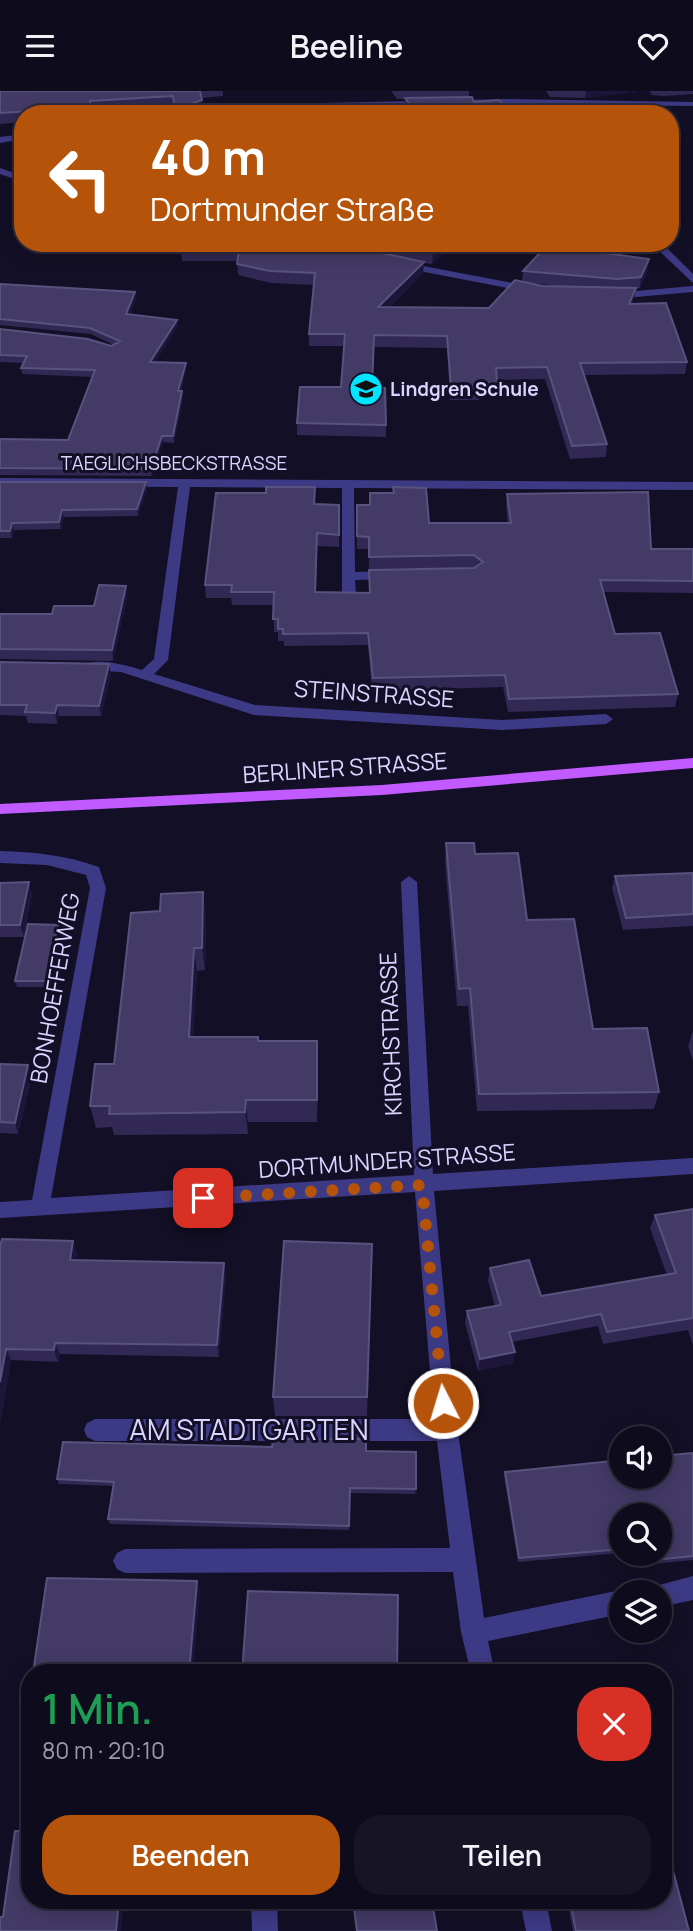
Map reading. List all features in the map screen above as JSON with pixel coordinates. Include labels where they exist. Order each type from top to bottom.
[{"type":"main road","name":"BERLINER STRASSE","points":[[0,809],[382,790],[693,763]]},
{"type":"street","points":[[513,91],[523,105]]},
{"type":"street","points":[[377,105],[519,101],[693,104]]},
{"type":"street","points":[[665,252],[693,280]]},
{"type":"street","points":[[396,264],[541,292]]},
{"type":"street","points":[[602,295],[693,289]]},
{"type":"street","name":"TAEGLICHSBECKSTRASSE","points":[[0,482],[693,486]]},
{"type":"street","points":[[144,675],[161,660],[185,482]]},
{"type":"street","points":[[348,483],[349,594]]},
{"type":"street","points":[[349,576],[404,575]]},
{"type":"street","name":"STEINSTRASSE","points":[[68,667],[122,668],[254,709],[502,725],[606,719]]},
{"type":"street","name":"BONHOEFFERWEG","points":[[0,857],[43,857],[70,862],[93,871],[98,888],[40,1208]]},
{"type":"street","name":"KIRCHSTRASSE","points":[[409,882],[422,1185]]},
{"type":"street","name":"DORTMUNDER STRASSE","points":[[0,1210],[693,1166]]},
{"type":"street","points":[[422,1185],[446,1430],[473,1632],[481,1664]]},
{"type":"street","name":"AM STADTGARTEN","points":[[95,1430],[446,1430]]},
{"type":"street","points":[[125,1560],[463,1560]]},
{"type":"street","points":[[672,1594],[692,1591]]},
{"type":"street","points":[[473,1632],[609,1604]]},
{"type":"street","points":[[264,1909],[265,1931]]},
{"type":"street","points":[[535,1909],[539,1931]]},
{"type":"building","points":[[0,91],[200,91],[202,100],[191,104],[197,105],[174,105],[173,96],[90,101],[90,105],[14,105],[14,112],[0,113]]},
{"type":"building","points":[[472,97],[474,102],[499,100],[504,105],[410,105],[405,98]]},
{"type":"building","points":[[239,252],[378,252],[424,262],[378,307],[489,308],[515,280],[542,286],[636,288],[629,304],[666,303],[687,362],[580,363],[607,444],[572,446],[547,367],[496,368],[497,383],[480,383],[480,388],[451,387],[447,336],[374,335],[372,388],[385,388],[386,425],[297,423],[300,387],[341,387],[345,334],[309,334],[315,273],[270,271],[237,264]]},
{"type":"building","points":[[541,252],[605,252],[649,259],[641,277],[617,279],[523,271]]},
{"type":"building","points":[[0,284],[135,292],[126,314],[177,320],[150,362],[186,363],[178,391],[182,391],[173,436],[162,436],[151,469],[0,468],[0,439],[68,440],[95,370],[21,368],[27,356],[0,355],[0,329],[88,339],[111,346],[120,341],[90,328],[0,319]]},
{"type":"building","points":[[0,482],[146,482],[137,509],[62,510],[59,522],[12,523],[10,531],[0,531]]},
{"type":"building","points":[[266,487],[315,487],[314,504],[339,505],[339,535],[317,533],[315,592],[370,593],[369,570],[474,568],[483,562],[474,555],[369,557],[369,537],[357,536],[357,505],[370,505],[370,493],[394,493],[393,487],[426,488],[429,523],[511,523],[507,494],[648,492],[651,549],[693,549],[693,581],[600,580],[615,634],[660,633],[678,694],[509,699],[505,675],[373,678],[368,633],[283,634],[283,629],[278,629],[278,619],[273,619],[274,592],[231,592],[232,585],[205,585],[216,493],[266,493]]},
{"type":"building","points":[[99,585],[126,586],[112,650],[0,649],[0,614],[52,614],[54,606],[94,606]]},
{"type":"building","points":[[0,662],[109,664],[99,706],[57,705],[55,713],[25,712],[27,705],[0,705]]},
{"type":"building","points":[[446,843],[474,843],[475,854],[518,853],[527,920],[574,919],[593,1029],[647,1028],[659,1092],[479,1094],[470,988],[459,989]]},
{"type":"building","points":[[693,873],[693,914],[626,918],[615,876]]},
{"type":"building","points":[[29,882],[20,925],[0,925],[0,883]]},
{"type":"building","points":[[203,892],[202,948],[194,948],[189,1037],[258,1037],[258,1041],[317,1041],[317,1100],[246,1100],[245,1112],[109,1114],[110,1106],[90,1106],[95,1064],[114,1064],[131,913],[160,911],[161,894]]},
{"type":"building","points":[[28,924],[58,925],[46,981],[15,981]]},
{"type":"building","points":[[0,1064],[28,1065],[15,1123],[0,1122]]},
{"type":"building","points":[[693,1209],[693,1318],[607,1332],[601,1314],[509,1332],[515,1352],[480,1359],[467,1311],[501,1305],[490,1268],[529,1260],[541,1296],[676,1273],[655,1215]]},
{"type":"building","points":[[2,1239],[73,1241],[70,1260],[224,1263],[217,1345],[55,1343],[54,1350],[6,1349],[0,1382]]},
{"type":"building","points":[[284,1241],[372,1244],[367,1397],[273,1397]]},
{"type":"building","points":[[273,1439],[366,1439],[366,1451],[416,1452],[416,1489],[350,1488],[349,1526],[108,1519],[114,1482],[57,1479],[63,1442],[272,1447]]},
{"type":"building","points":[[693,1453],[693,1556],[672,1558],[672,1503],[609,1503],[609,1550],[519,1558],[505,1472],[609,1461],[609,1489],[672,1489],[672,1455]]},
{"type":"building","points":[[47,1578],[197,1581],[190,1664],[34,1664]]},
{"type":"building","points":[[248,1591],[398,1595],[397,1664],[243,1664]]},
{"type":"building","points":[[15,1831],[21,1831],[21,1909],[118,1909],[116,1931],[0,1931],[0,1917],[3,1917]]},
{"type":"building","points":[[672,1867],[689,1931],[576,1931],[572,1909],[672,1909]]},
{"type":"building","points":[[354,1909],[433,1909],[437,1931],[357,1931]]},
{"type":"place","name":"Lindgren Schule","points":[[366,389]]},
{"type":"route","points":[[203,1198],[422,1185],[443,1403]]}]
